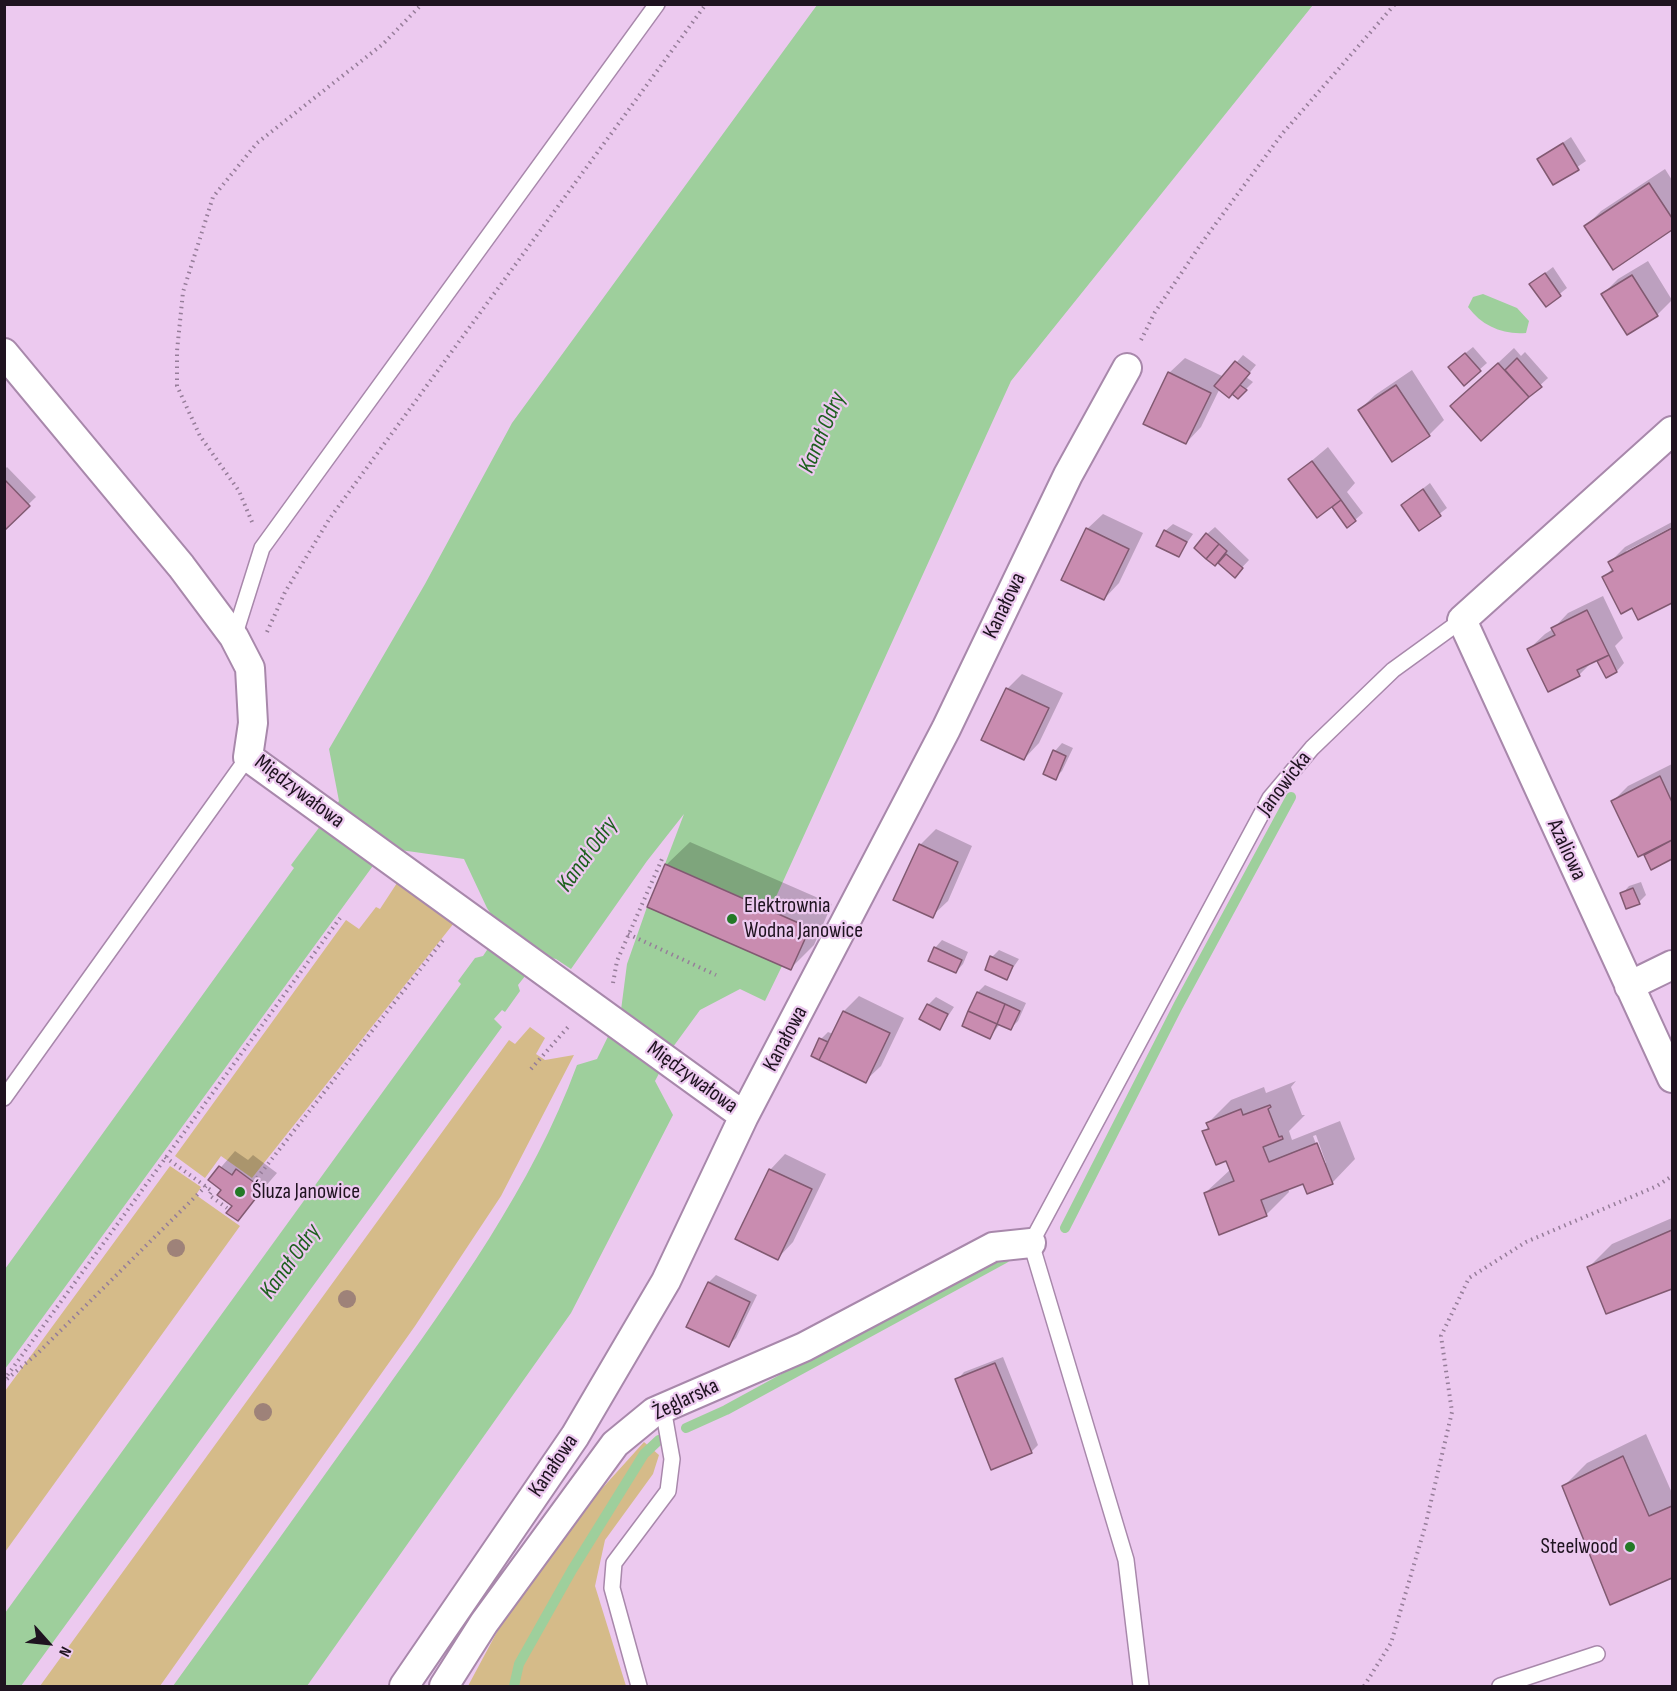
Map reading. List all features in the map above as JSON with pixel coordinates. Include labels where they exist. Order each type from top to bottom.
[{"type":"street","name":"Międzywałowa","points":[[4,353],[181,566],[234,638],[250,668],[253,723],[248,757],[601,999],[672,1063],[744,1116]]},
{"type":"street","name":"Kanałowa","points":[[404,1686],[575,1436],[666,1281],[744,1116],[946,729],[1068,475],[1127,368]]},
{"type":"street","name":"Janowicka","points":[[1462,620],[1672,431]]},
{"type":"street","name":"Azaliowa","points":[[1462,620],[1672,1078]]},
{"type":"street","points":[[1629,986],[1672,965]]},
{"type":"street","name":"Żeglarska","points":[[444,1686],[484,1623],[615,1444],[654,1412],[804,1347],[993,1247],[1031,1243]]},
{"type":"lane","points":[[234,638],[262,548],[657,4]]},
{"type":"lane","name":"Janowicka","points":[[1031,1243],[1270,798],[1312,748],[1393,670],[1462,620]]},
{"type":"lane","points":[[4,1098],[248,757]]},
{"type":"lane","points":[[1031,1243],[1126,1560],[1141,1686]]},
{"type":"lane","points":[[639,1686],[612,1588],[614,1563],[668,1491],[672,1459],[663,1408]]},
{"type":"lane","points":[[1500,1686],[1597,1654]]},
{"type":"path","points":[[262,548],[239,491],[200,436],[177,386],[177,351],[183,292],[213,198],[257,143],[383,44],[422,4]]},
{"type":"path","points":[[276,609],[337,509],[706,4]]},
{"type":"path","points":[[1127,368],[1155,312],[1203,241],[1282,134],[1395,4]]},
{"type":"path","points":[[531,1069],[601,999],[628,934],[653,885],[662,859]]},
{"type":"path","points":[[4,1380],[340,918]]},
{"type":"path","points":[[628,934],[716,975]]},
{"type":"path","points":[[257,1178],[444,939],[449,944]]},
{"type":"path","points":[[165,1157],[206,1186],[212,1191],[209,1195],[227,1208]]},
{"type":"path","points":[[1364,1686],[1391,1643],[1425,1527],[1452,1412],[1441,1336],[1469,1278],[1526,1242],[1657,1186],[1672,1176]]},
{"type":"path","points":[[4,1380],[38,1353],[206,1186]]},
{"type":"shaded area","points":[[397,883],[454,923],[252,1178],[221,1156],[205,1178],[175,1156],[346,920],[359,929],[376,907],[380,909]]},
{"type":"shaded area","points":[[530,1027],[545,1038],[536,1054],[545,1060],[574,1055],[501,1196],[415,1326],[160,1686],[40,1686],[509,1040],[515,1044]]},
{"type":"shaded area","points":[[170,1166],[201,1187],[196,1195],[240,1226],[5,1552],[5,1391]]},
{"type":"shaded area","points":[[644,1442],[659,1455],[653,1474],[605,1540],[595,1586],[626,1686],[468,1686],[514,1600],[560,1535]]},
{"type":"water","name":"Kanał Odry","points":[[817,5],[1313,5],[1011,381],[770,910],[665,864],[684,814],[647,861],[571,969],[556,959],[541,956],[518,985],[520,991],[505,1012],[502,1010],[494,1019],[502,1027],[21,1686],[5,1686],[5,1613],[461,984],[458,981],[475,958],[483,956],[501,929],[487,908],[464,859],[386,848],[5,1369],[5,1269],[294,868],[291,865],[339,801],[329,749],[425,584],[512,423]]},
{"type":"water","points":[[1483,294],[1517,308],[1529,321],[1526,333],[1501,331],[1486,324],[1474,314],[1468,307],[1473,297]]},
{"type":"water","points":[[647,907],[782,966],[765,1001],[740,989],[700,1010],[673,1047],[655,1081],[673,1115],[571,1313],[307,1686],[173,1686],[407,1360],[463,1279],[514,1197],[559,1110],[577,1065],[597,1059],[621,1010],[627,964]]},
{"type":"building","points":[[1563,143],[1579,170],[1553,185],[1537,159]]},
{"type":"building","points":[[1649,183],[1672,218],[1672,230],[1613,270],[1584,226]]},
{"type":"building","points":[[1545,273],[1561,296],[1546,307],[1529,284]]},
{"type":"building","points":[[1632,275],[1658,316],[1627,335],[1601,294]]},
{"type":"building","points":[[1465,353],[1481,371],[1464,386],[1448,367]]},
{"type":"building","points":[[1517,358],[1542,387],[1529,397],[1505,370]]},
{"type":"building","points":[[1235,361],[1250,373],[1229,398],[1214,386]]},
{"type":"building","points":[[1498,363],[1529,397],[1481,441],[1450,406]]},
{"type":"building","points":[[1168,372],[1211,393],[1186,444],[1143,424]]},
{"type":"building","points":[[1240,385],[1247,390],[1238,399],[1232,394]]},
{"type":"building","points":[[1396,385],[1430,436],[1392,462],[1358,410]]},
{"type":"building","points":[[1312,461],[1341,500],[1317,518],[1288,479]]},
{"type":"building","points":[[4,479],[30,506],[4,531]]},
{"type":"building","points":[[1423,489],[1441,516],[1419,531],[1401,505]]},
{"type":"building","points":[[1341,500],[1356,521],[1347,528],[1332,507]]},
{"type":"building","points":[[1086,528],[1129,549],[1104,600],[1061,580]]},
{"type":"building","points":[[1672,528],[1672,603],[1638,620],[1632,608],[1621,614],[1602,577],[1613,571],[1608,562]]},
{"type":"building","points":[[1164,530],[1187,542],[1179,557],[1156,546]]},
{"type":"building","points":[[1206,533],[1219,544],[1206,559],[1194,548]]},
{"type":"building","points":[[1219,544],[1227,551],[1215,566],[1206,559]]},
{"type":"building","points":[[1226,554],[1243,568],[1235,578],[1218,563]]},
{"type":"building","points":[[1587,610],[1609,655],[1577,670],[1580,676],[1548,692],[1527,649],[1555,635],[1551,628]]},
{"type":"building","points":[[1609,655],[1617,672],[1606,678],[1597,661]]},
{"type":"building","points":[[1006,688],[1049,708],[1024,760],[981,740]]},
{"type":"building","points":[[1053,750],[1066,756],[1056,780],[1043,774]]},
{"type":"building","points":[[1660,776],[1672,802],[1672,840],[1638,857],[1611,801]]},
{"type":"building","points":[[1672,840],[1672,859],[1651,870],[1644,855]]},
{"type":"building","points":[[919,844],[958,862],[933,918],[893,900]]},
{"type":"building","name":"Elektrownia Wodna Janowice","points":[[665,864],[810,928],[791,970],[647,907]]},
{"type":"building","points":[[1633,888],[1640,904],[1626,909],[1620,893]]},
{"type":"building","points":[[934,947],[962,960],[956,973],[928,961]]},
{"type":"building","points":[[990,956],[1013,966],[1007,980],[985,970]]},
{"type":"building","points":[[977,992],[1005,1004],[997,1024],[968,1011]]},
{"type":"building","points":[[927,1004],[948,1014],[940,1030],[919,1019]]},
{"type":"building","points":[[1005,1004],[1020,1011],[1011,1030],[997,1024]]},
{"type":"building","points":[[843,1011],[890,1033],[866,1083],[819,1060]]},
{"type":"building","points":[[968,1011],[997,1024],[990,1039],[962,1026]]},
{"type":"building","points":[[819,1038],[828,1042],[819,1060],[811,1056]]},
{"type":"building","points":[[1270,1105],[1268,1109],[1279,1137],[1282,1136],[1283,1139],[1263,1147],[1269,1162],[1317,1143],[1333,1184],[1307,1194],[1303,1184],[1261,1200],[1267,1216],[1219,1235],[1204,1193],[1234,1181],[1226,1161],[1216,1165],[1202,1131],[1209,1129],[1206,1123],[1241,1109],[1243,1115]]},
{"type":"building","name":"Śluza Janowice","points":[[219,1166],[232,1175],[236,1169],[263,1189],[238,1221],[226,1213],[232,1206],[217,1195],[221,1190],[208,1180]]},
{"type":"building","points":[[769,1169],[812,1189],[778,1260],[735,1239]]},
{"type":"building","points":[[1672,1230],[1672,1289],[1606,1314],[1587,1267]]},
{"type":"building","points":[[708,1282],[750,1302],[729,1347],[686,1327]]},
{"type":"building","points":[[995,1363],[1032,1453],[991,1470],[955,1379]]},
{"type":"building","name":"Steelwood","points":[[1623,1456],[1649,1516],[1672,1506],[1672,1578],[1610,1605],[1562,1486]]},
{"type":"waterway","points":[[1065,1228],[1178,1006],[1291,797]]},
{"type":"waterway","points":[[686,1428],[726,1410],[1005,1258]]},
{"type":"waterway","points":[[514,1686],[519,1664],[572,1570],[644,1454],[659,1440]]},
{"type":"place","name":"Elektrownia Wodna Janowice","points":[[732,919]]},
{"type":"place","name":"Śluza Janowice","points":[[240,1192]]},
{"type":"place","name":"Steelwood","points":[[1630,1547]]}]
